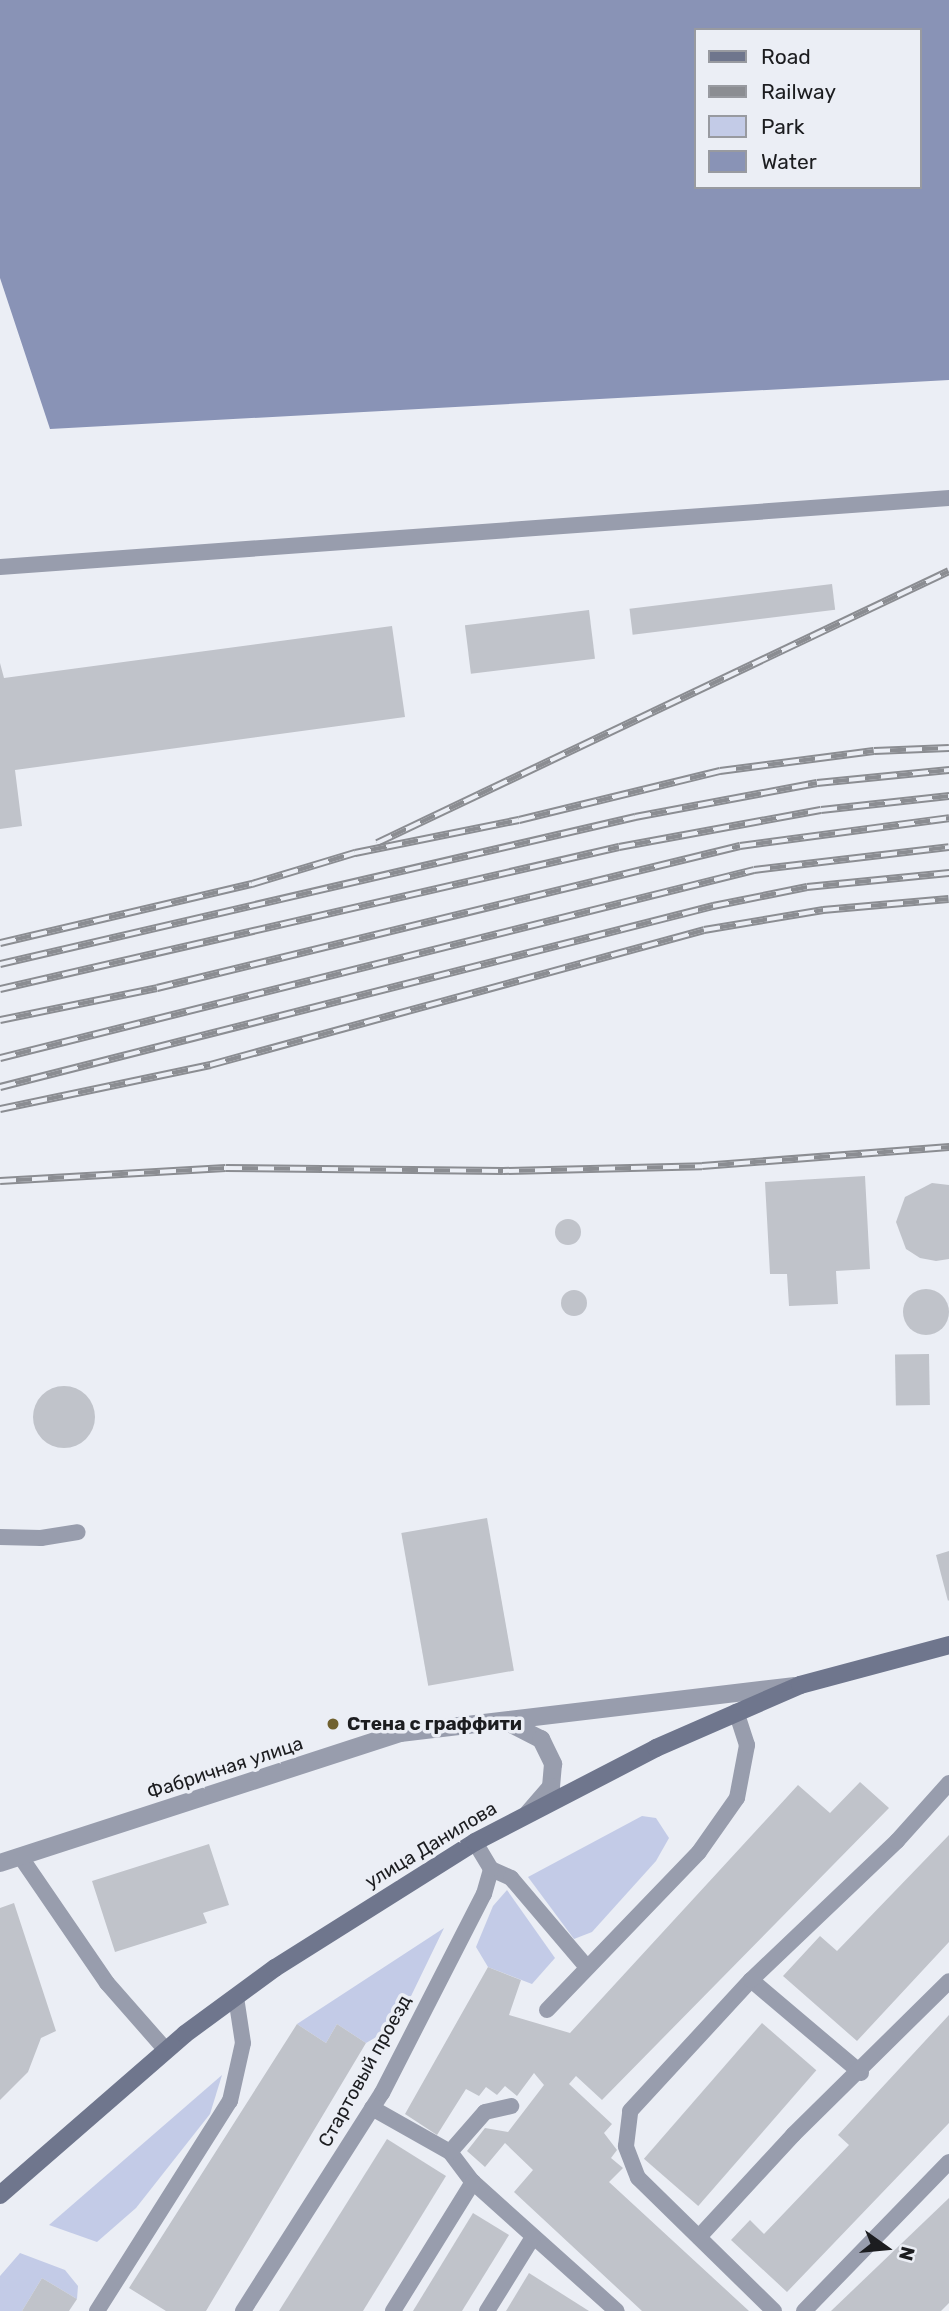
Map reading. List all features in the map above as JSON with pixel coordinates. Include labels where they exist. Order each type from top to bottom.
[{"type":"street","name":"улица Данилова","points":[[0,2195],[165,2049],[236,1997],[475,1842],[528,1813],[736,1712],[800,1685],[949,1645]]},
{"type":"street","name":"Фабричная улица","points":[[0,1863],[400,1733],[503,1723],[800,1685]]},
{"type":"street","points":[[503,1723],[534,1733],[551,1759],[551,1787],[528,1813]]},
{"type":"lane","points":[[0,567],[949,498]]},
{"type":"lane","points":[[0,1537],[41,1538],[79,1532]]},
{"type":"lane","points":[[547,2010],[586,1966],[699,1852],[737,1798],[747,1745],[736,1712]]},
{"type":"lane","points":[[774,2311],[638,2178],[625,2146],[630,2111],[751,1980],[897,1841],[949,1783]]},
{"type":"lane","points":[[475,1842],[491,1869],[511,1878],[586,1966]]},
{"type":"lane","points":[[20,1856],[107,1983],[165,2049]]},
{"type":"lane","name":"Стартовый проезд","points":[[243,2311],[372,2108],[484,1894],[491,1869]]},
{"type":"lane","points":[[751,1980],[861,2073]]},
{"type":"lane","points":[[699,2237],[793,2135],[861,2073],[949,1981]]},
{"type":"lane","points":[[97,2311],[230,2101],[243,2043],[236,1997]]},
{"type":"lane","points":[[450,2152],[485,2112],[511,2106]]},
{"type":"lane","points":[[372,2108],[450,2152],[474,2182],[533,2237],[593,2286],[617,2311]]},
{"type":"lane","points":[[804,2311],[949,2162]]},
{"type":"lane","points":[[393,2311],[474,2182]]},
{"type":"lane","points":[[487,2311],[533,2237]]},
{"type":"green space","points":[[642,1816],[656,1818],[669,1838],[656,1861],[592,1932],[574,1939],[528,1877]]},
{"type":"green space","points":[[507,1890],[555,1958],[532,1984],[488,1967],[476,1947],[493,1906]]},
{"type":"green space","points":[[444,1928],[397,2025],[366,2043],[337,2024],[326,2043],[297,2024]]},
{"type":"green space","points":[[222,2075],[210,2114],[136,2208],[97,2242],[49,2225]]},
{"type":"green space","points":[[20,2253],[65,2270],[78,2286],[77,2299],[42,2278],[22,2311],[0,2311],[0,2276]]},
{"type":"water","points":[[0,0],[949,0],[949,380],[50,429],[0,278]]},
{"type":"building","points":[[832,584],[835,610],[633,635],[630,609]]},
{"type":"building","points":[[589,610],[595,659],[471,674],[465,625]]},
{"type":"building","points":[[392,626],[405,717],[15,770],[22,826],[0,829],[0,663],[4,678]]},
{"type":"building","points":[[865,1176],[870,1269],[836,1271],[838,1304],[789,1306],[787,1274],[770,1274],[765,1182]]},
{"type":"building","points":[[932,1183],[949,1185],[949,1259],[936,1261],[920,1258],[906,1249],[896,1222],[905,1197]]},
{"type":"building","points":[[568,1219],[577,1223],[581,1232],[577,1241],[568,1245],[559,1241],[555,1232],[559,1223]]},
{"type":"building","points":[[926,1289],[943,1295],[949,1312],[943,1329],[926,1335],[909,1329],[903,1312],[909,1295]]},
{"type":"building","points":[[574,1290],[583,1294],[587,1303],[583,1312],[574,1316],[565,1312],[561,1303],[565,1294]]},
{"type":"building","points":[[929,1354],[930,1405],[896,1406],[895,1355]]},
{"type":"building","points":[[64,1386],[86,1395],[95,1417],[86,1439],[64,1448],[42,1439],[33,1417],[42,1395]]},
{"type":"building","points":[[487,1518],[514,1671],[428,1686],[401,1533]]},
{"type":"building","points":[[949,1551],[949,1600],[948,1601],[936,1555]]},
{"type":"building","points":[[860,1782],[889,1808],[602,2100],[576,2076],[569,2084],[612,2124],[604,2133],[617,2150],[611,2158],[623,2168],[609,2182],[749,2311],[642,2311],[514,2192],[533,2170],[505,2143],[485,2167],[467,2151],[485,2128],[508,2132],[544,2085],[534,2073],[517,2096],[505,2086],[497,2095],[486,2087],[479,2096],[466,2089],[437,2135],[405,2114],[488,1967],[521,1980],[509,2015],[570,2033],[798,1785],[830,1813]]},
{"type":"building","points":[[949,1835],[949,1942],[857,2041],[783,1976],[820,1936],[837,1951]]},
{"type":"building","points":[[209,1844],[229,1905],[203,1913],[207,1923],[115,1952],[92,1881]]},
{"type":"building","points":[[14,1903],[56,2031],[41,2038],[28,2072],[0,2100],[0,1908]]},
{"type":"building","points":[[949,2015],[949,2123],[787,2292],[731,2240],[750,2220],[764,2234],[849,2145],[838,2135]]},
{"type":"building","points":[[762,2023],[816,2070],[698,2206],[644,2159]]},
{"type":"building","points":[[297,2024],[326,2043],[337,2024],[366,2043],[206,2311],[166,2311],[129,2288]]},
{"type":"building","points":[[387,2139],[446,2176],[363,2311],[279,2311]]},
{"type":"building","points":[[949,2198],[949,2303],[941,2311],[831,2311]]},
{"type":"building","points":[[473,2213],[509,2235],[462,2311],[413,2311]]},
{"type":"building","points":[[529,2273],[589,2311],[506,2311]]},
{"type":"building","points":[[42,2278],[77,2299],[69,2311],[22,2311]]},
{"type":"railway","points":[[377,843],[949,571]]},
{"type":"railway","points":[[0,943],[252,884],[355,853],[519,820],[720,771],[874,751],[949,748]]},
{"type":"railway","points":[[0,964],[635,817],[817,783],[949,770]]},
{"type":"railway","points":[[0,989],[619,847],[821,810],[949,796]]},
{"type":"railway","points":[[0,1020],[157,988],[740,846],[949,818]]},
{"type":"railway","points":[[0,1058],[754,870],[949,847]]},
{"type":"railway","points":[[0,1087],[713,906],[807,887],[949,873]]},
{"type":"railway","points":[[0,1109],[210,1065],[704,930],[823,910],[949,899]]},
{"type":"railway","points":[[0,1181],[226,1168],[503,1171],[702,1166],[949,1147]]},
{"type":"place","name":"Стена с граффити","points":[[333,1724]]}]
